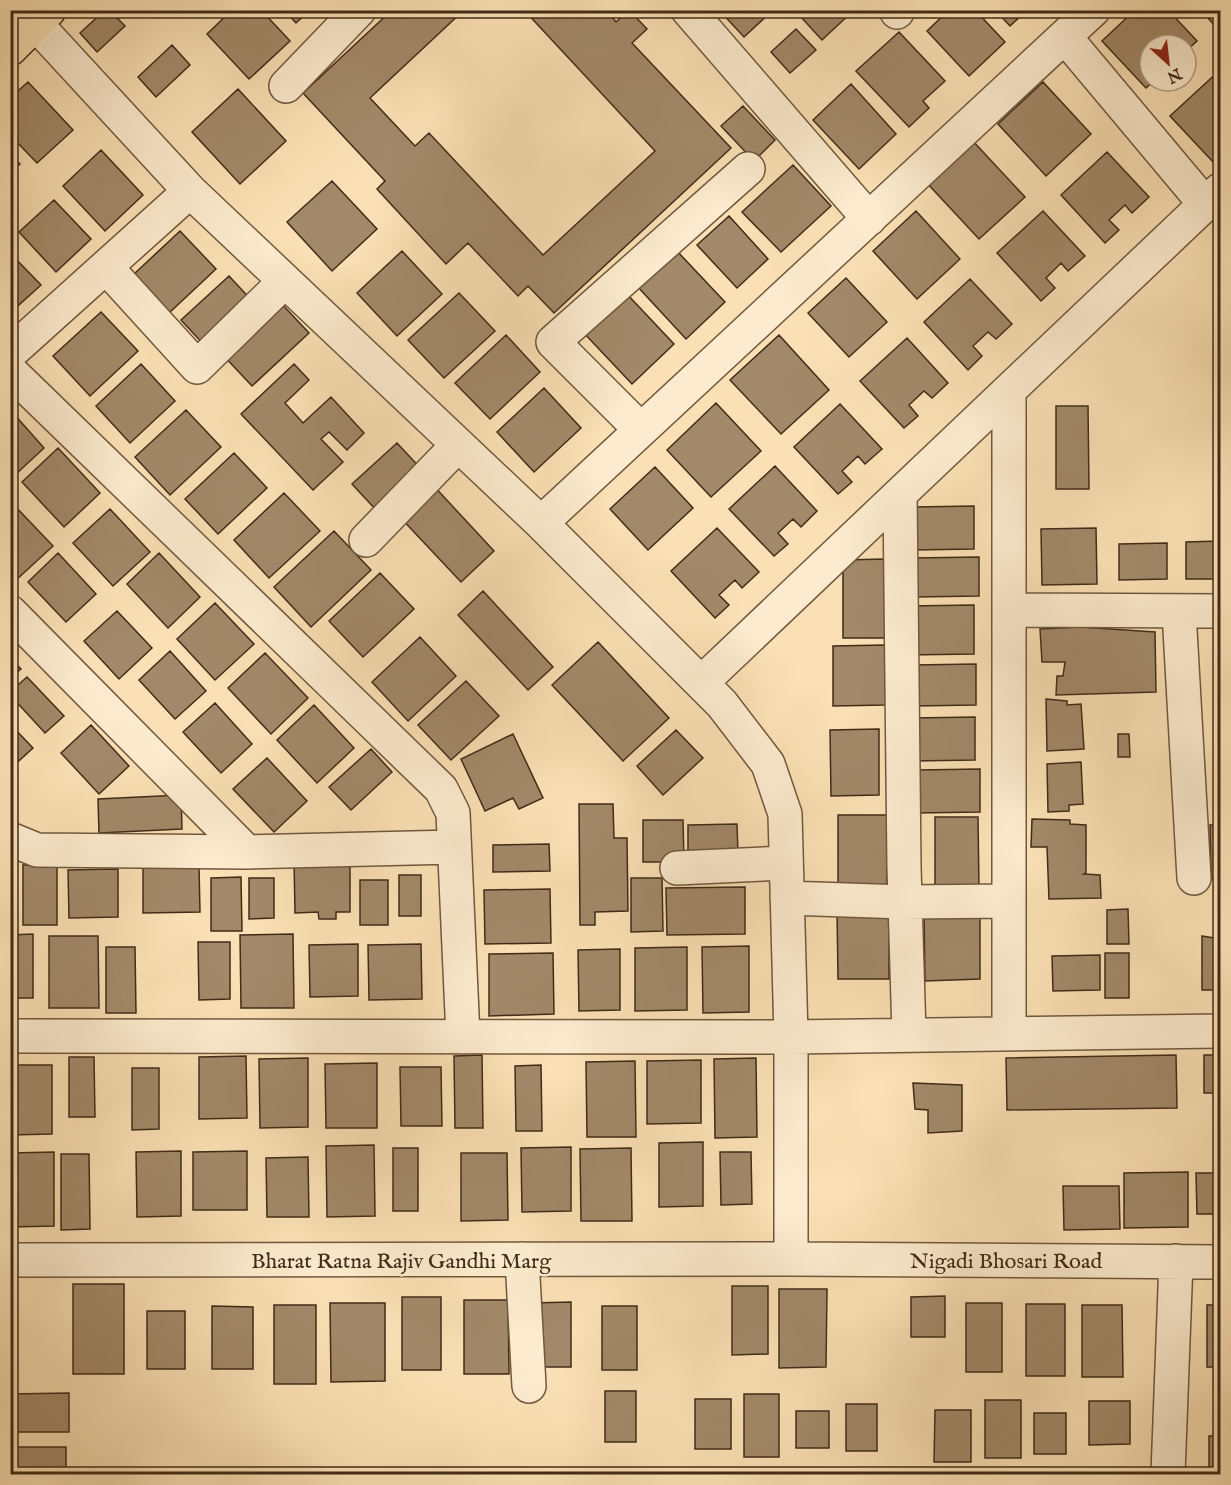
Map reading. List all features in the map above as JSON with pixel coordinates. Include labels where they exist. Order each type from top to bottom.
[{"type":"main road","points":[[10,49],[36,15]]},
{"type":"street","points":[[286,86],[359,10]]},
{"type":"street","points":[[688,10],[869,219]]},
{"type":"street","points":[[541,523],[1093,10]]},
{"type":"street","points":[[36,15],[190,191],[541,523],[722,704],[768,764],[784,814],[791,1037],[791,1259]]},
{"type":"street","points":[[701,683],[1213,197],[1065,37]]},
{"type":"street","points":[[641,430],[553,342],[748,169]]},
{"type":"street","points":[[10,353],[190,191]]},
{"type":"street","points":[[106,267],[197,367],[285,281]]},
{"type":"street","points":[[10,371],[441,789],[453,813],[463,1037]]},
{"type":"street","points":[[1009,391],[1009,1034]]},
{"type":"street","points":[[366,540],[458,445]]},
{"type":"street","points":[[900,494],[909,1035]]},
{"type":"street","points":[[1010,610],[1221,611]]},
{"type":"street","points":[[10,612],[247,852]]},
{"type":"street","points":[[1179,612],[1194,878]]},
{"type":"street","points":[[10,839],[37,850],[247,852],[454,847]]},
{"type":"street","points":[[677,868],[786,863]]},
{"type":"street","points":[[787,897],[905,902],[1009,901]]},
{"type":"street","points":[[10,1036],[791,1037],[1221,1031]]},
{"type":"street","points":[[522,1259],[529,1386]]},
{"type":"street","name":"Bharat Ratna Rajiv Gandhi Marg","points":[[10,1260],[791,1259]]},
{"type":"street","name":"Nigadi Bhosari Road","points":[[791,1259],[1221,1262]]},
{"type":"street","points":[[1168,1474],[1176,1261]]},
{"type":"building","points":[[105,10],[109,10],[125,26],[97,52],[80,33]]},
{"type":"building","points":[[232,10],[261,10],[290,41],[249,79],[207,34]]},
{"type":"building","points":[[284,10],[310,10],[296,23]]},
{"type":"building","points":[[392,10],[464,10],[370,98],[415,146],[429,133],[543,255],[655,151],[524,10],[606,10],[616,22],[629,10],[647,29],[632,43],[731,148],[554,313],[528,286],[518,296],[468,243],[446,264],[377,189],[385,181],[303,93]]},
{"type":"building","points":[[719,10],[773,10],[744,37]]},
{"type":"building","points":[[803,10],[854,10],[822,40],[799,15]]},
{"type":"building","points":[[949,10],[975,10],[1005,42],[969,76],[927,31]]},
{"type":"building","points":[[995,10],[1027,10],[1010,26]]},
{"type":"building","points":[[1135,10],[1168,10],[1190,33],[1138,33],[1138,79],[1102,41]]},
{"type":"building","points":[[1201,10],[1220,10],[1220,19],[1214,25]]},
{"type":"building","points":[[796,29],[816,50],[790,73],[771,52]]},
{"type":"building","points":[[899,32],[945,81],[923,101],[929,108],[909,127],[856,71]]},
{"type":"building","points":[[172,45],[190,65],[156,97],[138,77]]},
{"type":"building","points":[[1220,70],[1220,155],[1213,162],[1170,116],[1195,93],[1198,93],[1198,90]]},
{"type":"building","points":[[28,82],[73,130],[37,163],[10,135],[10,98]]},
{"type":"building","points":[[1043,82],[1091,134],[1046,176],[998,124]]},
{"type":"building","points":[[851,84],[896,134],[859,169],[813,120]]},
{"type":"building","points":[[238,89],[286,141],[240,184],[192,132]]},
{"type":"building","points":[[743,106],[775,140],[754,161],[721,126]]},
{"type":"building","points":[[971,139],[1025,197],[979,239],[926,182]]},
{"type":"building","points":[[101,150],[143,195],[105,231],[63,186]]},
{"type":"building","points":[[1107,152],[1149,197],[1132,213],[1125,205],[1109,220],[1119,230],[1105,243],[1061,195]]},
{"type":"building","points":[[10,153],[20,164],[10,173]]},
{"type":"building","points":[[793,165],[831,206],[781,252],[742,212]]},
{"type":"building","points":[[332,181],[377,229],[332,271],[287,222]]},
{"type":"building","points":[[54,200],[91,239],[56,272],[19,232]]},
{"type":"building","points":[[916,211],[960,259],[917,299],[873,251]]},
{"type":"building","points":[[1043,211],[1085,256],[1068,271],[1061,263],[1046,278],[1055,288],[1041,301],[997,253]]},
{"type":"building","points":[[729,216],[768,259],[737,288],[697,245]]},
{"type":"building","points":[[180,231],[216,269],[168,314],[133,275]]},
{"type":"building","points":[[676,250],[725,302],[686,339],[637,286]]},
{"type":"building","points":[[402,251],[442,294],[397,336],[357,293]]},
{"type":"building","points":[[10,253],[41,285],[10,313]]},
{"type":"building","points":[[229,276],[255,304],[207,348],[181,320]]},
{"type":"building","points":[[846,278],[887,322],[849,357],[808,313]]},
{"type":"building","points":[[970,279],[1012,324],[996,339],[988,332],[973,346],[982,356],[968,370],[924,322]]},
{"type":"building","points":[[625,292],[674,344],[632,384],[582,331]]},
{"type":"building","points":[[459,293],[495,331],[444,378],[408,340]]},
{"type":"building","points":[[279,301],[309,333],[252,386],[222,354]]},
{"type":"building","points":[[101,312],[138,351],[90,396],[53,356]]},
{"type":"building","points":[[506,335],[540,372],[490,419],[455,383]]},
{"type":"building","points":[[779,335],[829,390],[781,434],[730,380]]},
{"type":"building","points":[[907,338],[948,383],[932,398],[924,391],[909,405],[918,416],[904,428],[860,381]]},
{"type":"building","points":[[141,364],[175,401],[130,443],[96,406]]},
{"type":"building","points":[[294,364],[309,380],[285,403],[303,423],[331,397],[364,433],[347,450],[329,432],[321,439],[343,462],[313,490],[241,414]]},
{"type":"building","points":[[544,388],[581,428],[534,472],[497,432]]},
{"type":"building","points":[[716,403],[761,451],[711,497],[667,450]]},
{"type":"building","points":[[840,404],[882,449],[865,464],[858,456],[842,471],[852,482],[838,494],[794,447]]},
{"type":"building","points":[[1056,406],[1088,406],[1089,489],[1056,489]]},
{"type":"building","points":[[186,410],[221,447],[170,495],[135,457]]},
{"type":"building","points":[[13,413],[44,448],[16,474],[10,469],[10,415]]},
{"type":"building","points":[[397,443],[423,471],[378,512],[352,484]]},
{"type":"building","points":[[58,448],[100,493],[64,527],[22,482]]},
{"type":"building","points":[[234,453],[267,488],[218,534],[185,499]]},
{"type":"building","points":[[775,466],[817,511],[801,527],[793,519],[778,533],[788,544],[774,556],[729,509]]},
{"type":"building","points":[[655,467],[693,508],[648,550],[610,509]]},
{"type":"building","points":[[431,483],[494,551],[461,582],[398,515]]},
{"type":"building","points":[[284,493],[320,531],[269,578],[234,540]]},
{"type":"building","points":[[11,502],[53,546],[15,581],[10,576]]},
{"type":"building","points":[[974,506],[974,549],[913,550],[913,507]]},
{"type":"building","points":[[110,509],[150,552],[113,586],[73,543]]},
{"type":"building","points":[[717,528],[759,572],[742,588],[735,580],[719,595],[729,605],[715,618],[671,571]]},
{"type":"building","points":[[1096,528],[1097,584],[1042,585],[1041,529]]},
{"type":"building","points":[[334,531],[371,570],[311,627],[274,587]]},
{"type":"building","points":[[1220,541],[1220,579],[1186,579],[1186,542]]},
{"type":"building","points":[[1167,543],[1167,579],[1119,580],[1119,544]]},
{"type":"building","points":[[58,553],[96,594],[66,622],[28,582]]},
{"type":"building","points":[[159,553],[200,597],[168,628],[127,584]]},
{"type":"building","points":[[979,557],[979,596],[914,597],[913,558]]},
{"type":"building","points":[[884,559],[885,638],[843,638],[843,560]]},
{"type":"building","points":[[380,573],[414,609],[363,657],[329,621]]},
{"type":"building","points":[[483,591],[553,667],[528,690],[458,615]]},
{"type":"building","points":[[215,603],[254,644],[215,680],[177,639]]},
{"type":"building","points":[[974,605],[974,654],[907,655],[907,606]]},
{"type":"building","points":[[117,611],[152,648],[119,679],[84,641]]},
{"type":"building","points":[[1080,627],[1155,632],[1156,692],[1056,695],[1057,676],[1063,676],[1065,662],[1042,662],[1040,629]]},
{"type":"building","points":[[420,637],[456,676],[408,721],[372,682]]},
{"type":"building","points":[[598,642],[669,718],[623,761],[552,685]]},
{"type":"building","points":[[885,645],[886,705],[833,706],[833,646]]},
{"type":"building","points":[[170,651],[206,691],[175,719],[139,680]]},
{"type":"building","points":[[265,653],[308,698],[271,734],[228,688]]},
{"type":"building","points":[[10,658],[21,669],[10,678]]},
{"type":"building","points":[[976,664],[976,705],[914,706],[913,665]]},
{"type":"building","points":[[27,677],[64,716],[45,733],[10,695],[10,692]]},
{"type":"building","points":[[466,681],[499,716],[451,760],[418,725]]},
{"type":"building","points":[[1046,699],[1067,701],[1067,705],[1081,704],[1084,749],[1047,751]]},
{"type":"building","points":[[215,703],[252,744],[221,773],[183,732]]},
{"type":"building","points":[[314,705],[354,748],[317,783],[277,740]]},
{"type":"building","points":[[975,717],[975,760],[913,761],[913,718]]},
{"type":"building","points":[[10,724],[33,748],[10,769]]},
{"type":"building","points":[[91,725],[129,766],[99,794],[61,753]]},
{"type":"building","points":[[879,729],[879,795],[831,796],[830,730]]},
{"type":"building","points":[[676,730],[703,758],[663,795],[637,766]]},
{"type":"building","points":[[513,734],[543,798],[519,809],[513,798],[485,811],[461,759]]},
{"type":"building","points":[[1118,734],[1129,734],[1130,757],[1118,757]]},
{"type":"building","points":[[371,749],[392,772],[351,810],[329,787]]},
{"type":"building","points":[[267,758],[307,801],[274,832],[233,789]]},
{"type":"building","points":[[1081,762],[1083,804],[1069,805],[1069,811],[1048,812],[1047,764]]},
{"type":"building","points":[[980,769],[980,812],[916,813],[916,770]]},
{"type":"building","points":[[1220,769],[1220,816],[1216,816],[1214,770]]},
{"type":"building","points":[[181,795],[182,829],[99,833],[98,799]]},
{"type":"building","points":[[579,804],[613,804],[614,838],[627,838],[628,911],[595,912],[595,925],[580,925]]},
{"type":"building","points":[[838,815],[887,815],[887,887],[838,888]]},
{"type":"building","points":[[935,817],[978,817],[979,888],[935,889]]},
{"type":"building","points":[[1032,819],[1070,820],[1070,824],[1086,825],[1086,873],[1084,874],[1100,875],[1101,898],[1049,899],[1047,847],[1031,847]]},
{"type":"building","points":[[643,820],[683,820],[684,862],[643,862]]},
{"type":"building","points":[[737,824],[738,853],[688,854],[688,825]]},
{"type":"building","points":[[1210,825],[1220,825],[1220,879],[1211,879]]},
{"type":"building","points":[[549,844],[550,871],[493,872],[493,845]]},
{"type":"building","points":[[350,858],[350,912],[336,912],[336,919],[319,919],[318,912],[295,913],[294,859]]},
{"type":"building","points":[[23,865],[57,865],[57,925],[23,925]]},
{"type":"building","points":[[199,867],[200,912],[143,913],[143,868]]},
{"type":"building","points":[[118,869],[118,917],[69,918],[68,870]]},
{"type":"building","points":[[399,875],[421,875],[421,916],[399,916]]},
{"type":"building","points":[[241,877],[242,931],[211,931],[211,878]]},
{"type":"building","points":[[249,878],[274,878],[274,918],[249,919]]},
{"type":"building","points":[[631,878],[662,878],[663,931],[631,932]]},
{"type":"building","points":[[360,880],[388,880],[388,925],[360,925]]},
{"type":"building","points":[[745,887],[745,934],[667,935],[666,888]]},
{"type":"building","points":[[550,889],[551,943],[485,944],[484,890]]},
{"type":"building","points":[[1128,909],[1129,944],[1107,944],[1107,910]]},
{"type":"building","points":[[837,910],[889,910],[889,979],[838,979]]},
{"type":"building","points":[[980,913],[980,979],[925,981],[924,914]]},
{"type":"building","points":[[33,934],[33,998],[10,998],[10,935]]},
{"type":"building","points":[[293,934],[294,1008],[241,1008],[240,935]]},
{"type":"building","points":[[49,936],[98,936],[99,1008],[49,1008]]},
{"type":"building","points":[[1202,936],[1220,939],[1220,990],[1202,990]]},
{"type":"building","points":[[198,942],[230,942],[230,999],[199,1000]]},
{"type":"building","points":[[358,944],[358,996],[310,997],[309,945]]},
{"type":"building","points":[[421,944],[422,999],[369,1000],[368,945]]},
{"type":"building","points":[[749,946],[749,1012],[703,1013],[702,947]]},
{"type":"building","points":[[106,947],[135,947],[136,1013],[106,1013]]},
{"type":"building","points":[[687,947],[687,1010],[635,1011],[635,948]]},
{"type":"building","points":[[620,949],[620,1010],[579,1011],[578,950]]},
{"type":"building","points":[[553,953],[554,1014],[489,1016],[489,954]]},
{"type":"building","points":[[1105,953],[1129,953],[1129,998],[1105,998]]},
{"type":"building","points":[[1100,955],[1100,990],[1053,991],[1052,956]]},
{"type":"building","points":[[482,1055],[483,1128],[455,1128],[454,1056]]},
{"type":"building","points":[[1176,1055],[1177,1108],[1007,1110],[1006,1058]]},
{"type":"building","points":[[1204,1055],[1220,1055],[1220,1093],[1204,1093]]},
{"type":"building","points":[[246,1056],[247,1118],[199,1119],[199,1057]]},
{"type":"building","points":[[69,1057],[94,1057],[95,1117],[69,1117]]},
{"type":"building","points":[[308,1058],[308,1127],[260,1128],[259,1059]]},
{"type":"building","points":[[756,1058],[757,1137],[715,1138],[714,1059]]},
{"type":"building","points":[[701,1060],[701,1123],[647,1124],[647,1061]]},
{"type":"building","points":[[635,1061],[636,1137],[587,1137],[586,1062]]},
{"type":"building","points":[[377,1063],[377,1128],[326,1128],[325,1064]]},
{"type":"building","points":[[10,1065],[52,1065],[52,1134],[10,1135]]},
{"type":"building","points":[[541,1065],[542,1131],[516,1131],[515,1066]]},
{"type":"building","points":[[400,1067],[441,1067],[442,1126],[401,1126]]},
{"type":"building","points":[[132,1068],[159,1068],[159,1129],[132,1130]]},
{"type":"building","points":[[913,1083],[962,1085],[962,1131],[928,1133],[928,1110],[915,1109]]},
{"type":"building","points":[[703,1142],[703,1206],[659,1207],[659,1143]]},
{"type":"building","points":[[374,1145],[375,1216],[327,1217],[326,1146]]},
{"type":"building","points":[[571,1147],[571,1211],[522,1212],[521,1148]]},
{"type":"building","points":[[393,1148],[418,1148],[418,1211],[393,1211]]},
{"type":"building","points":[[631,1148],[632,1221],[581,1221],[580,1149]]},
{"type":"building","points":[[181,1151],[181,1216],[137,1217],[136,1152]]},
{"type":"building","points":[[247,1151],[247,1210],[193,1210],[193,1152]]},
{"type":"building","points":[[54,1152],[54,1226],[10,1227],[10,1153]]},
{"type":"building","points":[[720,1152],[751,1152],[752,1204],[721,1205]]},
{"type":"building","points":[[461,1153],[507,1153],[508,1220],[461,1221]]},
{"type":"building","points":[[61,1154],[89,1154],[90,1229],[61,1230]]},
{"type":"building","points":[[308,1157],[309,1217],[267,1217],[266,1158]]},
{"type":"building","points":[[1188,1172],[1188,1227],[1124,1228],[1124,1173]]},
{"type":"building","points":[[1196,1173],[1220,1173],[1220,1214],[1197,1214]]},
{"type":"building","points":[[1063,1186],[1119,1186],[1120,1229],[1064,1230]]},
{"type":"building","points":[[73,1284],[124,1284],[124,1374],[73,1374]]},
{"type":"building","points":[[732,1286],[768,1286],[768,1354],[732,1355]]},
{"type":"building","points":[[779,1289],[827,1289],[826,1367],[779,1368]]},
{"type":"building","points":[[945,1296],[945,1337],[911,1337],[911,1297]]},
{"type":"building","points":[[402,1297],[441,1297],[441,1370],[402,1370]]},
{"type":"building","points":[[464,1300],[508,1300],[509,1374],[464,1374]]},
{"type":"building","points":[[571,1302],[571,1367],[532,1367],[531,1303]]},
{"type":"building","points":[[330,1303],[385,1303],[385,1381],[331,1382]]},
{"type":"building","points":[[966,1303],[1002,1303],[1002,1372],[966,1372]]},
{"type":"building","points":[[1026,1304],[1065,1304],[1065,1376],[1026,1376]]},
{"type":"building","points":[[274,1305],[316,1305],[316,1384],[274,1384]]},
{"type":"building","points":[[1082,1305],[1122,1305],[1123,1377],[1082,1377]]},
{"type":"building","points":[[1207,1305],[1220,1305],[1220,1367],[1207,1367]]},
{"type":"building","points":[[212,1306],[253,1307],[253,1369],[212,1369]]},
{"type":"building","points":[[602,1306],[637,1306],[637,1370],[602,1370]]},
{"type":"building","points":[[147,1311],[185,1311],[185,1369],[147,1369]]},
{"type":"building","points":[[605,1391],[636,1391],[636,1442],[605,1442]]},
{"type":"building","points":[[69,1393],[69,1432],[10,1432],[10,1394]]},
{"type":"building","points":[[744,1394],[779,1394],[779,1457],[744,1457]]},
{"type":"building","points":[[695,1399],[731,1399],[731,1449],[695,1449]]},
{"type":"building","points":[[985,1400],[1021,1400],[1021,1458],[985,1458]]},
{"type":"building","points":[[1089,1401],[1130,1401],[1130,1444],[1089,1445]]},
{"type":"building","points":[[846,1404],[877,1404],[877,1451],[846,1451]]},
{"type":"building","points":[[935,1410],[971,1410],[971,1462],[934,1462]]},
{"type":"building","points":[[796,1411],[829,1411],[829,1448],[796,1448]]},
{"type":"building","points":[[1034,1413],[1066,1413],[1066,1454],[1034,1454]]},
{"type":"building","points":[[1209,1436],[1220,1436],[1220,1471],[1209,1471]]},
{"type":"building","points":[[10,1447],[66,1447],[66,1474],[10,1474]]}]
